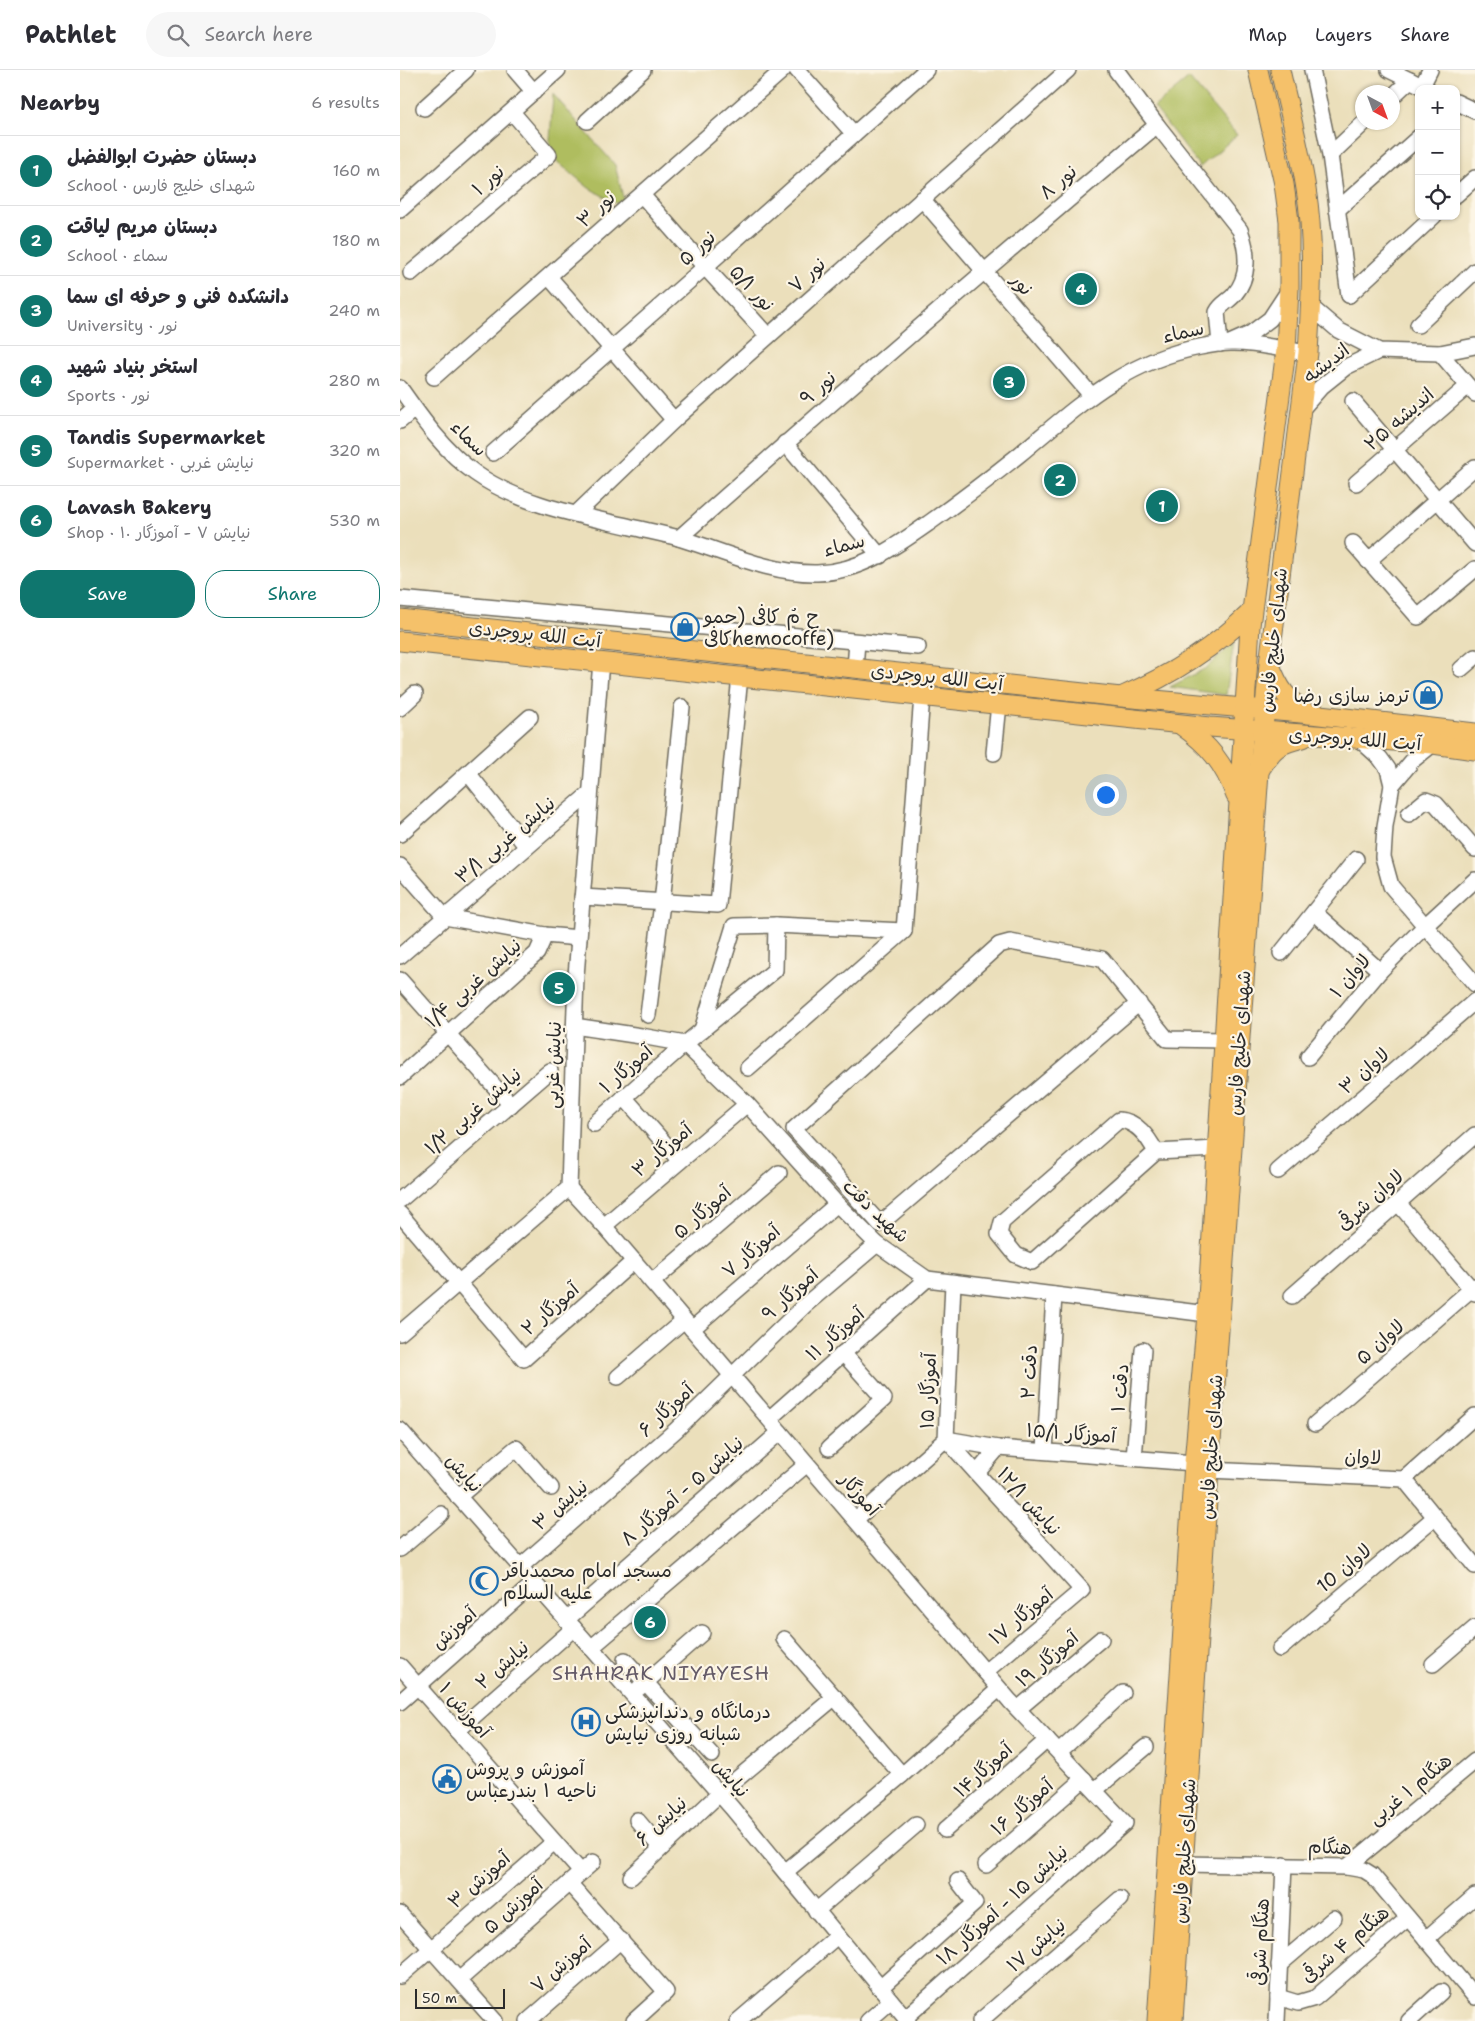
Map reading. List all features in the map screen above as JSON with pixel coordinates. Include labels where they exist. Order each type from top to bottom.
[{"type":"main road","name":"شهدای خلیج فارس","points":[[1201,1467],[1207,1314],[1222,1189],[1217,1149],[1251,612],[1286,350],[1290,288],[1289,221],[1284,184],[1258,70]]},
{"type":"main road","name":"شهدای خلیج فارس","points":[[1157,2021],[1185,1714],[1222,1189],[1259,772],[1269,664],[1308,353],[1311,307],[1310,231],[1307,191],[1280,70]]},
{"type":"main road","points":[[1121,697],[1175,671],[1209,648],[1251,612]]},
{"type":"main road","name":"آیت الله بروجردی","points":[[402,617],[604,641],[1121,697],[1310,714],[1475,733]]},
{"type":"main road","name":"آیت الله بروجردی","points":[[400,641],[1243,730],[1433,744],[1475,750]]},
{"type":"main road","points":[[1269,664],[1281,690],[1289,699],[1310,714]]},
{"type":"main road","points":[[1204,726],[1209,714],[1206,704]]},
{"type":"main road","points":[[1178,723],[1202,740],[1220,761],[1238,802]]},
{"type":"main road","points":[[1259,772],[1274,750],[1282,743],[1313,735]]},
{"type":"main road","name":"شهدای خلیج فارس","points":[[1173,2021],[1184,1864],[1185,1714]]},
{"type":"street","points":[[424,108],[466,70]]},
{"type":"street","points":[[515,70],[534,92]]},
{"type":"street","points":[[400,210],[558,70]]},
{"type":"street","points":[[587,121],[643,70]]},
{"type":"street","name":"نور ۳","points":[[434,378],[783,70]]},
{"type":"street","points":[[797,70],[854,134]]},
{"type":"street","name":"نور ۵","points":[[493,454],[926,70]]},
{"type":"street","name":"نور ۷","points":[[576,514],[674,420],[1068,70]]},
{"type":"street","points":[[1116,70],[1240,230],[1244,240],[1247,261],[1238,290],[1217,312],[1226,343],[1250,334],[1270,319],[1290,288]]},
{"type":"street","points":[[1312,70],[1330,155],[1349,296],[1430,220]]},
{"type":"street","points":[[1389,70],[1420,85],[1430,70]]},
{"type":"street","points":[[1400,93],[1415,87]]},
{"type":"street","points":[[1460,104],[1475,111]]},
{"type":"street","name":"نور ۱","points":[[411,273],[548,155],[512,112]]},
{"type":"street","name":"نور ۸","points":[[984,270],[1157,125]]},
{"type":"street","points":[[1330,155],[1357,130]]},
{"type":"street","points":[[1337,210],[1415,141]]},
{"type":"street","points":[[1460,191],[1475,178]]},
{"type":"street","name":"نور ۵/۱","points":[[642,194],[768,336]]},
{"type":"street","name":"نور","points":[[922,200],[1091,395]]},
{"type":"street","name":"نور ۹","points":[[679,538],[984,270]]},
{"type":"street","points":[[1418,325],[1475,272]]},
{"type":"street","points":[[549,277],[674,420]]},
{"type":"street","name":"اندیشه","points":[[1311,307],[1338,330],[1379,351],[1440,353],[1475,346]]},
{"type":"street","name":"سماء","points":[[400,388],[414,409],[442,442],[473,472],[494,485],[520,497],[576,514],[679,538],[758,564],[796,572],[818,573],[839,570],[880,556],[965,497],[1091,395],[1108,383],[1152,359],[1183,350],[1226,343],[1259,344],[1308,353]]},
{"type":"street","name":"اندیشه","points":[[1300,410],[1321,387],[1346,367],[1379,351]]},
{"type":"street","points":[[1440,353],[1472,390]]},
{"type":"street","name":"اندیشه ۲۵","points":[[1356,483],[1395,449],[1472,390]]},
{"type":"street","points":[[1353,401],[1475,544]]},
{"type":"street","points":[[400,421],[414,409]]},
{"type":"street","points":[[785,443],[880,556]]},
{"type":"street","points":[[1368,560],[1475,466]]},
{"type":"street","points":[[1353,543],[1418,617],[1475,568]]},
{"type":"street","points":[[400,599],[918,647]]},
{"type":"street","points":[[570,637],[592,617]]},
{"type":"street","points":[[592,617],[604,641]]},
{"type":"street","points":[[855,668],[857,642]]},
{"type":"street","points":[[1461,669],[1475,657]]},
{"type":"street","name":"نیایش غربی","points":[[569,1188],[579,938],[601,661]]},
{"type":"street","points":[[582,897],[718,905],[740,676]]},
{"type":"street","points":[[400,708],[415,694]]},
{"type":"street","points":[[748,1068],[904,931],[922,696]]},
{"type":"street","points":[[994,753],[999,704]]},
{"type":"street","points":[[648,1015],[662,903],[682,707]]},
{"type":"street","points":[[400,834],[530,717]]},
{"type":"street","points":[[1359,739],[1380,758],[1388,769],[1392,785],[1385,826],[1383,857],[1391,886],[1475,984]]},
{"type":"street","points":[[1392,785],[1413,760],[1433,744]]},
{"type":"street","points":[[468,773],[527,847]]},
{"type":"street","name":"نیایش غربی ۳/۱","points":[[400,956],[590,793]]},
{"type":"street","points":[[1409,814],[1426,800],[1436,804],[1475,849]]},
{"type":"street","points":[[1281,953],[1356,859]]},
{"type":"street","points":[[400,866],[445,917],[544,935],[579,938]]},
{"type":"street","name":"لاوان ۱","points":[[1308,1057],[1380,971],[1475,880]]},
{"type":"street","points":[[1314,912],[1380,971]]},
{"type":"street","points":[[702,1030],[734,926],[776,925],[904,931]]},
{"type":"street","name":"آموزگار ۱","points":[[594,1124],[685,1044],[775,970],[776,925]]},
{"type":"street","name":"نیایش غربی ۱/۴","points":[[400,1077],[537,954],[544,935]]},
{"type":"street","points":[[1138,1003],[880,1224],[794,1129],[999,945],[1010,942],[1102,959],[1138,1003],[1167,1039],[1224,1040]]},
{"type":"street","points":[[400,980],[511,1105]]},
{"type":"street","name":"لاوان ۳","points":[[1278,1171],[1475,1001]]},
{"type":"street","points":[[574,1026],[685,1044]]},
{"type":"street","name":"شهید دقت","points":[[685,1044],[747,1104],[837,1204],[877,1244],[927,1280]]},
{"type":"street","name":"نیایش غربی ۱/۲","points":[[400,1200],[550,1071]]},
{"type":"street","points":[[624,1097],[680,1161]]},
{"type":"street","name":"آموزگار ۳","points":[[604,1226],[747,1104]]},
{"type":"street","points":[[1156,1152],[1149,1138],[1138,1128],[1127,1120],[1119,1120],[1002,1222],[999,1234],[1016,1255],[1032,1262],[1156,1152],[1217,1149]]},
{"type":"street","name":"لاوان شرقی","points":[[1292,1296],[1475,1135]]},
{"type":"street","name":"آموزگار ۵","points":[[652,1282],[779,1172]]},
{"type":"street","points":[[400,1333],[569,1188]]},
{"type":"street","name":"آموزگار","points":[[569,1188],[604,1226],[856,1519],[999,1689],[1126,1822]]},
{"type":"street","points":[[1398,1203],[1474,1289]]},
{"type":"street","name":"آموزگار ۷","points":[[618,1377],[688,1324],[837,1204]]},
{"type":"street","points":[[400,1214],[458,1282]]},
{"type":"street","name":"آموزگار ۹","points":[[732,1375],[804,1306],[877,1244]]},
{"type":"street","name":"آموزگار ۲","points":[[458,1282],[524,1359],[634,1261]]},
{"type":"street","points":[[927,1280],[1207,1314]]},
{"type":"street","name":"آموزگار ۱۱","points":[[769,1419],[927,1280]]},
{"type":"street","name":"آموزگار ۱۵","points":[[856,1519],[946,1439],[953,1282]]},
{"type":"street","name":"لاوان ۵","points":[[1314,1424],[1474,1289]]},
{"type":"street","name":"دقت ۲","points":[[1045,1451],[1054,1295]]},
{"type":"street","name":"دقت ۱","points":[[1134,1458],[1143,1350]]},
{"type":"street","points":[[829,1448],[884,1399],[843,1353]]},
{"type":"street","name":"آموزگار ۶","points":[[627,1473],[676,1430],[732,1375]]},
{"type":"street","points":[[1404,1479],[1475,1416]]},
{"type":"street","name":"نیایش","points":[[400,1430],[719,1794],[906,2020]]},
{"type":"street","name":"نیایش ۵ - آموزگار ۸","points":[[570,1624],[780,1432]]},
{"type":"street","name":"آموزگار ۱۵/۱","points":[[946,1439],[998,1448],[1134,1458],[1201,1467]]},
{"type":"street","name":"نیایش ۱۲/۱","points":[[946,1439],[1082,1590]]},
{"type":"street","points":[[458,1497],[516,1448],[551,1488]]},
{"type":"street","points":[[978,1474],[998,1448]]},
{"type":"street","points":[[591,1648],[807,1464]]},
{"type":"street","name":"لاوان","points":[[1201,1467],[1404,1479],[1475,1566]]},
{"type":"street","name":"نیایش ۳","points":[[520,1567],[627,1473]]},
{"type":"street","points":[[400,1549],[441,1514]]},
{"type":"street","name":"لاوان 10","points":[[1280,1649],[1435,1517]]},
{"type":"street","name":"آموزش","points":[[400,1702],[534,1583]]},
{"type":"street","name":"آموزگار ۱۷","points":[[985,1672],[1082,1590]]},
{"type":"street","name":"نیایش ۲","points":[[457,1731],[570,1624]]},
{"type":"street","points":[[1433,1664],[1475,1628]]},
{"type":"street","points":[[632,1694],[702,1633]]},
{"type":"street","points":[[784,1639],[902,1775]]},
{"type":"street","name":"آموزگار ۱۹","points":[[1018,1709],[1101,1639]]},
{"type":"street","points":[[625,1660],[712,1755]]},
{"type":"street","name":"آموزش ۱","points":[[400,1666],[581,1872]]},
{"type":"street","points":[[784,1872],[902,1775],[999,1689]]},
{"type":"street","points":[[1059,1752],[1123,1693]]},
{"type":"street","name":"نیایش ۶","points":[[631,1877],[719,1794],[835,1697]]},
{"type":"street","name":"آموزگار۱۴","points":[[946,1830],[1047,1740]]},
{"type":"street","name":"آموزگار ۱۶","points":[[986,1865],[1090,1785],[1146,1747]]},
{"type":"street","name":"هنگام ۱ غربی","points":[[1346,1867],[1475,1761]]},
{"type":"street","points":[[637,1820],[661,1848]]},
{"type":"street","name":"نیایش ۱۵ - آموزگار ۱۸","points":[[906,2020],[1126,1822]]},
{"type":"street","points":[[816,1911],[916,1824]]},
{"type":"street","name":"آموزش ۳","points":[[400,1976],[554,1842]]},
{"type":"street","name":"آموزش ۵","points":[[459,1980],[593,1862]]},
{"type":"street","name":"هنگام","points":[[1184,1864],[1346,1867],[1364,1870],[1372,1876],[1475,1997]]},
{"type":"street","name":"هنگام شرقی","points":[[1276,2021],[1284,1865]]},
{"type":"street","points":[[880,1988],[975,1903],[958,1881]]},
{"type":"street","points":[[569,1883],[666,1992],[634,2021]]},
{"type":"street","points":[[1426,1939],[1475,1896]]},
{"type":"street","name":"نیایش ۱۷","points":[[980,2021],[1120,1899]]},
{"type":"street","points":[[400,1914],[495,2021]]},
{"type":"street","points":[[1279,1965],[1334,1918]]},
{"type":"street","name":"هنگام ۴ شرقی","points":[[1278,1997],[1298,2003],[1315,1998],[1408,1918]]},
{"type":"street","points":[[738,2021],[837,1936]]},
{"type":"street","name":"آموزش ۷","points":[[528,2021],[621,1940]]},
{"type":"street","points":[[1409,2021],[1441,1992]]},
{"type":"street","points":[[868,2021],[891,2002]]},
{"type":"green space","points":[[1189,78],[1237,135],[1200,167],[1154,107]]},
{"type":"green space","points":[[553,94],[615,165],[626,209],[589,188],[549,155]]},
{"type":"green space","points":[[1234,643],[1226,695],[1170,687],[1206,668]]},
{"type":"place","name":"استخر بنیاد شهید","points":[[1081,289]]},
{"type":"place","name":"دانشکده فنی و حرفه ای سما","points":[[1009,382]]},
{"type":"place","name":"دبستان مریم لیاقت","points":[[1060,480]]},
{"type":"place","name":"دبستان حضرت ابوالفضل","points":[[1162,506]]},
{"type":"place","name":"حِ مُ کافی (حمو کافیhemocoffe)","points":[[685,627]]},
{"type":"place","name":"ترمز سازی رضا","points":[[1428,695]]},
{"type":"place","name":"Tandis Supermarket","points":[[559,988]]},
{"type":"place","name":"مسجد امام محمدباقر علیه السلام","points":[[484,1581]]},
{"type":"place","name":"Lavash Bakery","points":[[650,1622]]},
{"type":"place","name":"درمانگاه و دندانپزشکی شبانه روزی نیایش","points":[[586,1722]]},
{"type":"place","name":"آموزش و پروش ناحیه ۱ بندرعباس","points":[[447,1779]]},
{"type":"district","name":"SHAHRAK NIYAYESH","points":[[661,1673]]}]
